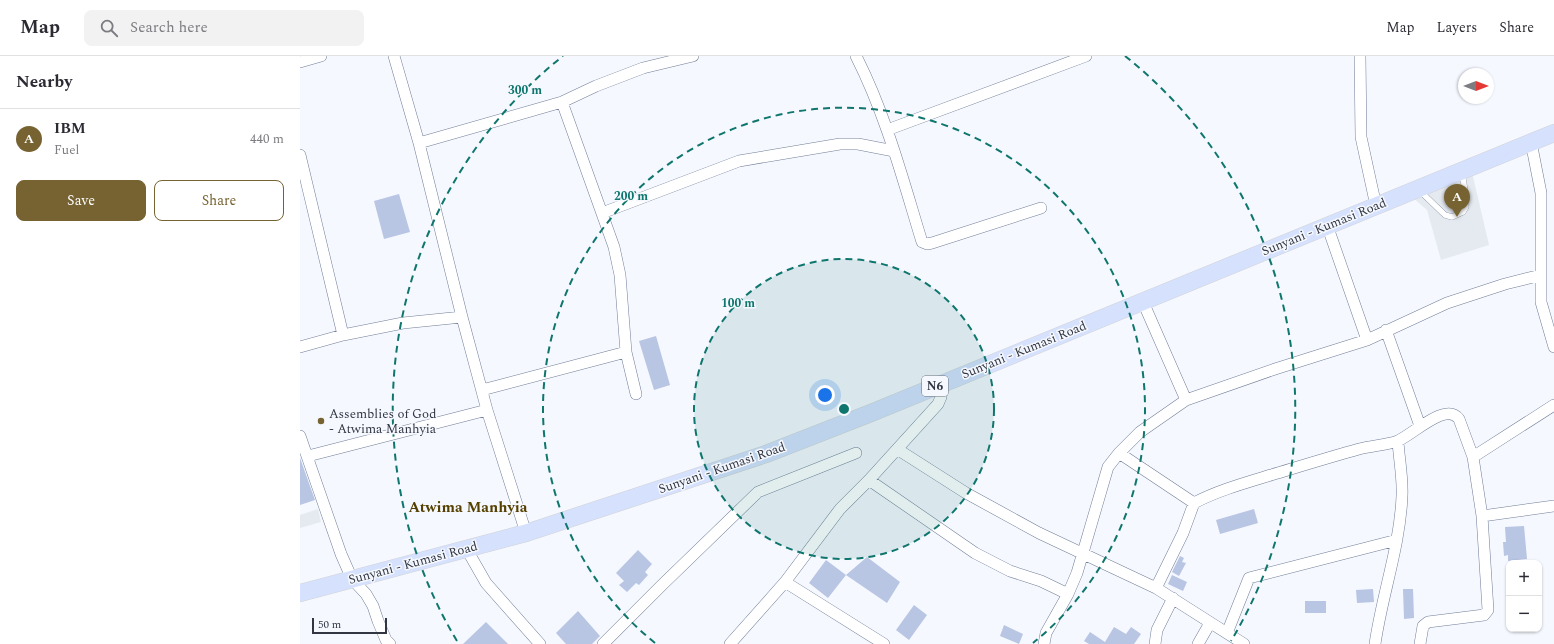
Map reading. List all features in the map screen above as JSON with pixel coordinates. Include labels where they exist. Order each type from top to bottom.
[{"type":"main road","name":"Sunyani - Kumasi Road","points":[[300,594],[352,578],[526,533],[766,454],[871,413],[1554,133]]},
{"type":"street","points":[[300,62],[321,56]]},
{"type":"street","points":[[394,56],[419,143],[462,317],[487,410],[526,533]]},
{"type":"street","points":[[419,143],[562,102],[596,86],[643,68],[693,56]]},
{"type":"street","points":[[856,56],[866,75],[887,130],[922,242],[927,244],[932,243],[1040,208]]},
{"type":"street","points":[[887,130],[1086,56]]},
{"type":"street","points":[[1360,56],[1361,137],[1376,206]]},
{"type":"street","points":[[562,102],[614,247],[620,275],[626,352],[636,394]]},
{"type":"street","points":[[1531,142],[1541,193],[1541,302],[1554,347]]},
{"type":"street","points":[[602,213],[739,161],[840,144],[858,144],[894,151]]},
{"type":"street","points":[[300,155],[343,335]]},
{"type":"street","points":[[1327,225],[1366,340]]},
{"type":"street","points":[[1044,644],[1046,633],[1068,594],[1077,573],[1108,467],[1119,453],[1140,432],[1186,400],[1366,340],[1447,303],[1505,284],[1541,275]]},
{"type":"street","points":[[1143,302],[1186,400]]},
{"type":"street","points":[[300,347],[343,335],[404,323],[462,317]]},
{"type":"street","points":[[1386,330],[1420,426]]},
{"type":"street","points":[[482,390],[626,352]]},
{"type":"street","points":[[730,644],[785,582],[840,509],[869,480],[910,433],[938,404],[941,397],[942,383]]},
{"type":"street","points":[[1473,457],[1554,405]]},
{"type":"street","points":[[308,456],[487,410]]},
{"type":"street","points":[[1156,588],[1183,533],[1194,503],[1225,489],[1360,449],[1398,441],[1420,426],[1444,414],[1452,413],[1459,419],[1473,457],[1482,516],[1488,610],[1484,615],[1428,622],[1423,626],[1420,644]]},
{"type":"street","points":[[300,436],[341,554],[352,578],[366,594],[373,606],[383,634],[390,644]]},
{"type":"street","points":[[1375,644],[1379,616],[1397,540],[1402,495],[1398,441]]},
{"type":"street","points":[[897,449],[966,493],[1039,533],[1156,588],[1244,644]]},
{"type":"street","points":[[603,644],[758,492],[856,453]]},
{"type":"street","points":[[1119,453],[1194,503]]},
{"type":"street","points":[[869,480],[975,553],[1010,571],[1041,581],[1068,594]]},
{"type":"street","points":[[1482,516],[1554,506]]},
{"type":"street","points":[[1227,633],[1249,578],[1397,540]]},
{"type":"street","points":[[466,548],[486,583],[540,644]]},
{"type":"street","points":[[785,582],[870,641],[884,644]]},
{"type":"street","points":[[1155,644],[1157,630],[1173,598]]},
{"type":"street","points":[[1198,644],[1210,623]]},
{"type":"lane","points":[[1418,188],[1445,215],[1452,217],[1463,212],[1466,207],[1466,196],[1462,171]]},
{"type":"shaded area","points":[[1472,172],[1489,245],[1441,260],[1427,210],[1412,197]]},
{"type":"shaded area","points":[[318,509],[321,522],[300,528],[300,515]]},
{"type":"building","points":[[399,194],[410,232],[384,239],[374,201]]},
{"type":"building","points":[[656,336],[670,385],[654,390],[639,341]]},
{"type":"building","points":[[300,458],[315,500],[300,505]]},
{"type":"building","points":[[1254,509],[1258,523],[1220,534],[1216,520]]},
{"type":"building","points":[[1524,526],[1527,559],[1508,560],[1508,555],[1504,556],[1503,542],[1506,542],[1505,527]]},
{"type":"building","points":[[638,550],[652,564],[645,572],[648,575],[639,585],[636,583],[627,592],[619,585],[624,581],[616,573]]},
{"type":"building","points":[[1180,556],[1184,558],[1182,562],[1186,563],[1179,576],[1172,572]]},
{"type":"building","points":[[867,557],[900,582],[887,603],[846,575]]},
{"type":"building","points":[[826,560],[846,575],[828,598],[809,583]]},
{"type":"building","points":[[1172,575],[1187,582],[1183,591],[1168,584]]},
{"type":"building","points":[[1373,589],[1374,602],[1357,603],[1356,590]]},
{"type":"building","points":[[1403,589],[1413,589],[1414,618],[1404,619]]},
{"type":"building","points":[[1305,601],[1326,601],[1326,613],[1305,613]]},
{"type":"building","points":[[914,605],[927,615],[909,640],[896,630]]},
{"type":"building","points":[[578,611],[600,636],[592,644],[566,644],[556,633]]},
{"type":"building","points":[[486,622],[508,644],[463,644]]},
{"type":"building","points":[[1004,625],[1023,634],[1019,644],[1000,636]]},
{"type":"building","points":[[1114,627],[1126,634],[1131,627],[1141,634],[1134,644],[1089,644],[1084,641],[1090,632],[1105,642]]},
{"type":"place","name":"IBM","points":[[1457,217]]},
{"type":"place","name":"Assemblies of God - Atwima Manhyia","points":[[321,421]]},
{"type":"district","name":"Atwima Manhyia","points":[[468,507]]}]
